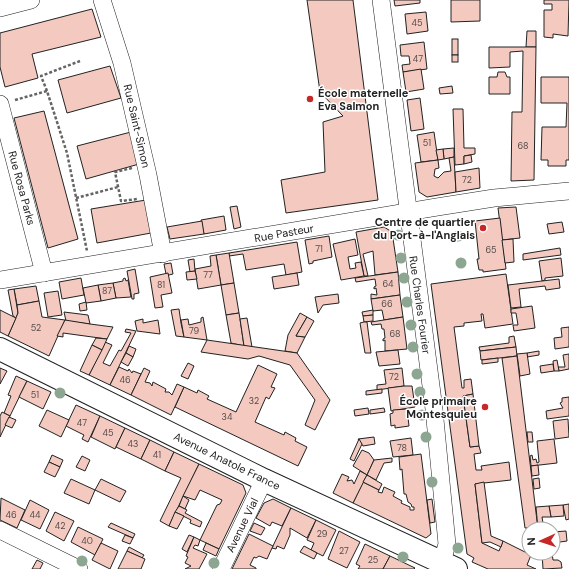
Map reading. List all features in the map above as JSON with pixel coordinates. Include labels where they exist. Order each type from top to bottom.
[{"type":"main road","name":"Avenue Anatole France","points":[[0,349],[264,480],[449,566]]},
{"type":"street","points":[[0,8],[31,0]]},
{"type":"street","name":"Rue Saint-Simon","points":[[102,0],[122,63],[147,168],[163,254]]},
{"type":"street","name":"Rue Charles Fourier","points":[[381,0],[434,409],[449,566]]},
{"type":"street","name":"Rue Rosa Parks","points":[[4,103],[44,273]]},
{"type":"street","name":"Rue Pasteur","points":[[0,280],[494,198],[569,191]]},
{"type":"street","name":"Avenue Vial","points":[[221,569],[264,480]]},
{"type":"street","points":[[0,530],[79,569]]},
{"type":"path","points":[[80,61],[41,76],[67,153],[87,253]]},
{"type":"path","points":[[4,103],[47,91]]},
{"type":"path","points":[[134,173],[132,168],[114,172],[121,201],[140,199],[139,194]]},
{"type":"path","points":[[76,198],[118,187]]},
{"type":"building","points":[[307,0],[353,0],[378,200],[286,213],[281,180],[325,172],[323,122],[343,116],[320,92]]},
{"type":"building","points":[[394,0],[420,0],[420,3],[395,6]]},
{"type":"building","points":[[451,0],[480,0],[480,21],[451,22]]},
{"type":"building","points":[[544,0],[569,0],[568,36],[553,34],[553,38],[544,37],[544,10],[552,10],[552,4],[544,4]]},
{"type":"building","points":[[92,9],[101,37],[32,54],[38,78],[5,87],[0,67],[0,33]]},
{"type":"building","points":[[426,12],[428,31],[407,34],[405,14]]},
{"type":"building","points":[[527,31],[536,31],[536,47],[526,47]]},
{"type":"building","points":[[452,39],[458,39],[458,55],[452,55]]},
{"type":"building","points":[[424,42],[427,69],[403,72],[402,65],[410,64],[409,56],[401,56],[400,45]]},
{"type":"building","points":[[489,47],[536,47],[534,180],[511,181],[512,112],[522,112],[523,51],[510,52],[510,67],[489,68]]},
{"type":"building","points":[[452,55],[458,55],[458,62],[452,62]]},
{"type":"building","points":[[110,66],[121,98],[67,113],[58,80]]},
{"type":"building","points":[[421,69],[424,89],[406,92],[403,72]]},
{"type":"building","points":[[498,72],[505,72],[507,77],[510,77],[510,94],[489,94],[489,77],[497,77]]},
{"type":"building","points":[[541,77],[569,77],[569,160],[566,160],[566,166],[548,166],[548,160],[541,160],[542,127],[566,127],[567,103],[541,103]]},
{"type":"building","points":[[452,86],[453,93],[440,94],[439,88]]},
{"type":"building","points":[[420,98],[424,129],[411,131],[407,100]]},
{"type":"building","points":[[453,109],[463,109],[464,148],[475,148],[475,154],[464,156],[464,164],[455,165]]},
{"type":"building","points":[[44,111],[78,239],[48,248],[14,118]]},
{"type":"building","points":[[131,132],[139,164],[86,179],[77,146]]},
{"type":"building","points":[[434,132],[438,160],[421,162],[417,135]]},
{"type":"building","points":[[454,148],[454,157],[444,159],[443,149]]},
{"type":"building","points":[[443,149],[444,159],[438,160],[436,150]]},
{"type":"building","points":[[471,155],[472,162],[464,164],[464,156]]},
{"type":"building","points":[[454,157],[456,192],[427,197],[419,192],[415,163],[438,160],[439,168],[435,169],[434,176],[438,178],[444,172],[451,171],[449,158]]},
{"type":"building","points":[[479,168],[480,188],[456,192],[455,172]]},
{"type":"building","points":[[146,200],[151,233],[97,243],[91,209]]},
{"type":"building","points":[[237,206],[241,227],[234,229],[230,207]]},
{"type":"building","points":[[516,207],[520,238],[502,240],[498,208]]},
{"type":"building","points":[[224,216],[226,230],[204,234],[201,220]]},
{"type":"building","points":[[500,218],[506,269],[483,272],[483,270],[479,270],[477,259],[479,259],[475,221]]},
{"type":"building","points":[[202,221],[204,234],[170,239],[167,227]]},
{"type":"building","points":[[562,222],[564,232],[549,234],[547,224]]},
{"type":"building","points":[[384,227],[392,232],[398,272],[375,275],[373,251],[363,254],[368,276],[364,276],[356,232]]},
{"type":"building","points":[[329,236],[332,257],[313,261],[313,263],[309,264],[305,240]]},
{"type":"building","points":[[355,239],[358,255],[348,257],[350,269],[356,268],[355,263],[361,262],[364,276],[341,280],[333,244]]},
{"type":"building","points":[[513,239],[514,262],[505,263],[502,240]]},
{"type":"building","points":[[297,242],[302,272],[286,275],[284,264],[246,270],[243,254],[229,256],[229,253]]},
{"type":"building","points":[[560,248],[561,255],[523,260],[523,254]]},
{"type":"building","points":[[229,253],[234,283],[221,285],[216,255]]},
{"type":"building","points":[[216,255],[221,285],[198,289],[195,269],[211,266],[210,256]]},
{"type":"building","points":[[561,258],[563,276],[545,278],[545,280],[542,281],[539,261]]},
{"type":"building","points":[[194,259],[195,271],[190,272],[188,260]]},
{"type":"building","points":[[171,263],[173,274],[169,275],[166,274],[164,264]]},
{"type":"building","points":[[135,269],[139,293],[134,294],[134,299],[132,299],[127,271]]},
{"type":"building","points":[[195,271],[197,279],[187,280],[186,272]]},
{"type":"building","points":[[398,272],[400,295],[371,299],[371,294],[377,295],[376,288],[374,289],[376,286],[375,279],[356,282],[355,278]]},
{"type":"building","points":[[168,273],[172,293],[161,295],[163,307],[155,308],[150,277]]},
{"type":"building","points":[[297,273],[299,285],[274,289],[272,277]]},
{"type":"building","points":[[506,274],[513,324],[485,328],[483,314],[481,314],[482,321],[464,323],[464,326],[454,327],[462,388],[464,388],[464,380],[471,379],[473,394],[463,396],[470,447],[479,446],[481,453],[474,454],[476,470],[482,470],[481,466],[509,462],[511,480],[475,484],[482,543],[499,551],[503,541],[521,550],[521,561],[529,561],[527,565],[536,569],[488,569],[472,562],[474,558],[467,554],[431,284]]},
{"type":"building","points":[[81,278],[84,295],[62,299],[59,282]]},
{"type":"building","points":[[125,278],[126,281],[128,280],[131,297],[116,298],[113,283],[123,281]]},
{"type":"building","points":[[559,279],[560,288],[546,290],[545,286],[519,289],[521,307],[511,308],[508,285]]},
{"type":"building","points":[[113,283],[116,298],[101,301],[98,285]]},
{"type":"building","points":[[234,283],[239,313],[226,315],[221,285]]},
{"type":"building","points":[[98,285],[101,301],[86,303],[83,288]]},
{"type":"building","points":[[36,286],[39,301],[17,305],[14,289]]},
{"type":"building","points":[[14,289],[18,313],[16,318],[13,316],[8,290]]},
{"type":"building","points":[[58,291],[62,315],[48,317],[44,293]]},
{"type":"building","points":[[338,294],[339,303],[323,305],[318,313],[315,297]]},
{"type":"building","points":[[400,295],[403,317],[384,320],[382,310],[373,311],[371,299]]},
{"type":"building","points":[[39,301],[42,317],[65,320],[49,356],[8,336],[18,313],[17,305]]},
{"type":"building","points":[[86,302],[87,310],[80,311],[79,304]]},
{"type":"building","points":[[532,306],[535,328],[514,331],[513,325],[518,325],[516,313],[511,313],[511,309]]},
{"type":"building","points":[[179,309],[184,337],[176,336],[171,310]]},
{"type":"building","points":[[0,310],[16,318],[8,336],[0,332]]},
{"type":"building","points":[[373,310],[373,315],[363,316],[362,312]]},
{"type":"building","points":[[64,312],[88,315],[90,324],[66,321]]},
{"type":"building","points":[[239,313],[244,346],[231,343],[226,315]]},
{"type":"building","points":[[300,313],[307,317],[296,336],[305,337],[297,353],[285,351],[288,335]]},
{"type":"building","points":[[373,315],[373,321],[364,322],[363,316]]},
{"type":"building","points":[[203,317],[207,340],[184,337],[181,320],[188,319],[189,325],[201,322],[201,318]]},
{"type":"building","points":[[307,317],[314,321],[305,337],[296,336]]},
{"type":"building","points":[[403,317],[407,349],[385,351],[385,340],[383,341],[385,338],[384,329],[382,329],[381,324],[372,325],[371,322]]},
{"type":"building","points":[[247,318],[252,347],[244,346],[240,319]]},
{"type":"building","points":[[143,319],[143,323],[158,320],[160,334],[137,331],[135,321]]},
{"type":"building","points":[[65,320],[113,327],[107,339],[63,333],[63,337],[57,336]]},
{"type":"building","points":[[367,322],[371,353],[365,353],[360,323]]},
{"type":"building","points":[[569,327],[569,347],[555,349],[554,338],[562,337],[561,328]]},
{"type":"building","points":[[126,329],[136,331],[110,385],[89,375],[105,342],[112,345],[103,363],[110,366],[119,350],[121,351],[131,333],[125,332]]},
{"type":"building","points":[[514,336],[516,347],[480,351],[479,347],[509,343],[509,337]]},
{"type":"building","points":[[96,338],[107,339],[102,350],[92,345]]},
{"type":"building","points":[[207,340],[297,353],[330,400],[315,430],[305,425],[315,400],[290,365],[259,356],[248,359],[201,352]]},
{"type":"building","points":[[92,345],[102,350],[89,375],[80,371]]},
{"type":"building","points":[[129,346],[136,349],[133,357],[126,353]]},
{"type":"building","points":[[516,347],[517,356],[481,360],[480,351]]},
{"type":"building","points":[[398,350],[400,364],[379,366],[376,352]]},
{"type":"building","points":[[539,351],[539,355],[527,357],[527,353]]},
{"type":"building","points":[[126,353],[133,357],[128,366],[121,362]]},
{"type":"building","points":[[527,353],[530,374],[520,376],[517,354]]},
{"type":"building","points":[[569,354],[569,369],[559,371],[558,367],[565,367],[563,355]]},
{"type":"building","points":[[517,356],[537,521],[524,521],[502,358]]},
{"type":"building","points":[[498,358],[498,362],[482,364],[482,360]]},
{"type":"building","points":[[557,360],[559,371],[554,371],[553,361]]},
{"type":"building","points":[[188,363],[194,366],[188,379],[181,376]]},
{"type":"building","points":[[553,364],[554,371],[541,373],[540,366]]},
{"type":"building","points":[[258,365],[277,374],[271,387],[275,388],[269,399],[266,397],[255,422],[284,435],[285,432],[296,438],[295,441],[307,447],[298,466],[175,407],[184,387],[197,393],[198,390],[209,396],[207,399],[236,412]]},
{"type":"building","points":[[119,367],[128,371],[129,369],[132,373],[133,371],[141,374],[131,395],[110,385]]},
{"type":"building","points":[[0,368],[7,371],[0,384]]},
{"type":"building","points":[[144,368],[150,371],[145,382],[150,383],[152,386],[153,382],[166,389],[165,392],[169,392],[172,395],[177,384],[184,387],[171,415],[131,395]]},
{"type":"building","points":[[402,368],[404,386],[377,390],[377,385],[386,384],[384,370]]},
{"type":"building","points":[[16,376],[27,381],[10,416],[4,413],[11,396],[8,395]]},
{"type":"building","points":[[27,381],[51,392],[43,409],[19,397]]},
{"type":"building","points":[[412,386],[415,407],[391,411],[388,388]]},
{"type":"building","points":[[382,389],[382,393],[366,395],[366,391]]},
{"type":"building","points":[[473,394],[479,446],[470,447],[463,396]]},
{"type":"building","points":[[569,397],[569,416],[547,419],[546,411],[563,408],[560,403],[562,402],[562,398]]},
{"type":"building","points":[[76,405],[100,416],[88,442],[82,439],[84,435],[66,426]]},
{"type":"building","points":[[368,408],[369,414],[355,416],[354,410]]},
{"type":"building","points":[[384,408],[385,412],[370,414],[370,410]]},
{"type":"building","points":[[407,409],[409,426],[395,428],[395,425],[391,426],[390,414],[393,413],[393,410]]},
{"type":"building","points":[[47,410],[69,420],[61,437],[39,426]]},
{"type":"building","points":[[2,412],[10,416],[0,437],[0,416]]},
{"type":"building","points":[[100,416],[125,428],[115,449],[91,437]]},
{"type":"building","points":[[9,417],[16,420],[12,428],[5,425]]},
{"type":"building","points":[[568,419],[569,437],[555,439],[553,421]]},
{"type":"building","points":[[125,428],[150,440],[141,459],[116,447]]},
{"type":"building","points":[[527,432],[532,432],[533,442],[528,442]]},
{"type":"building","points":[[374,437],[375,444],[363,446],[358,439]]},
{"type":"building","points":[[411,438],[413,455],[393,457],[390,441]]},
{"type":"building","points":[[359,439],[362,444],[354,461],[350,459]]},
{"type":"building","points":[[554,439],[557,463],[531,466],[530,456],[532,455],[533,460],[536,459],[537,463],[539,462],[537,441]]},
{"type":"building","points":[[150,440],[174,452],[165,471],[141,459]]},
{"type":"building","points":[[362,450],[369,453],[374,460],[367,475],[353,466]]},
{"type":"building","points":[[174,452],[199,464],[169,526],[160,521],[181,478],[165,471]]},
{"type":"building","points":[[421,454],[431,534],[426,538],[353,503],[363,482],[379,490],[378,492],[382,493],[384,487],[395,492],[393,496],[402,501],[401,503],[410,507],[410,510],[414,510],[414,507],[412,507],[408,502],[406,494],[404,494],[402,469],[400,470],[399,457]]},
{"type":"building","points":[[52,455],[63,460],[60,467],[49,462]]},
{"type":"building","points":[[82,456],[90,460],[85,471],[76,467]]},
{"type":"building","points":[[392,458],[392,462],[384,463],[376,480],[367,475],[374,460]]},
{"type":"building","points":[[49,462],[60,467],[55,477],[44,472]]},
{"type":"building","points":[[199,464],[243,485],[246,493],[219,549],[200,540],[217,505],[220,504],[222,500],[200,490],[195,500],[183,496]]},
{"type":"building","points":[[538,465],[539,475],[532,476],[531,466]]},
{"type":"building","points":[[360,471],[367,475],[353,503],[333,493],[342,474],[349,477],[347,481],[352,480],[354,484]]},
{"type":"building","points":[[367,475],[382,484],[379,490],[363,482]]},
{"type":"building","points":[[539,478],[540,488],[534,489],[533,479]]},
{"type":"building","points":[[71,479],[95,490],[89,504],[64,493]]},
{"type":"building","points":[[101,479],[126,491],[120,502],[95,490]]},
{"type":"building","points":[[484,482],[491,536],[503,541],[501,547],[490,542],[482,543],[475,484]]},
{"type":"building","points":[[183,496],[189,500],[185,509],[179,506]]},
{"type":"building","points":[[1,498],[25,510],[17,528],[0,520]]},
{"type":"building","points":[[273,499],[291,508],[282,526],[272,522],[270,526],[256,518],[264,503]]},
{"type":"building","points":[[432,499],[435,522],[430,523],[427,500]]},
{"type":"building","points":[[30,500],[49,510],[40,529],[21,520]]},
{"type":"building","points":[[569,504],[569,519],[566,520],[563,505]]},
{"type":"building","points":[[563,505],[564,516],[551,517],[549,506]]},
{"type":"building","points":[[179,506],[187,510],[185,513],[202,522],[200,527],[190,523],[191,520],[175,512]]},
{"type":"building","points":[[549,506],[551,517],[542,517],[543,521],[537,521],[536,507]]},
{"type":"building","points":[[291,508],[316,520],[307,538],[290,528],[290,535],[284,549],[277,546],[276,549],[272,548]]},
{"type":"building","points":[[55,512],[74,521],[64,541],[46,531]]},
{"type":"building","points":[[175,512],[184,516],[177,529],[169,526]]},
{"type":"building","points":[[316,520],[336,530],[323,556],[311,550],[314,543],[307,540]]},
{"type":"building","points":[[111,523],[135,534],[133,538],[108,527]]},
{"type":"building","points":[[254,523],[265,528],[261,535],[250,531]]},
{"type":"building","points":[[78,527],[103,539],[95,555],[71,542]]},
{"type":"building","points":[[339,531],[360,542],[347,568],[328,559]]},
{"type":"building","points":[[561,531],[566,531],[567,541],[561,542]]},
{"type":"building","points":[[249,534],[273,546],[267,559],[259,556],[256,558],[254,557],[250,565],[256,569],[232,569]]},
{"type":"building","points":[[125,535],[133,538],[130,544],[122,541]]},
{"type":"building","points":[[189,535],[194,537],[187,552],[182,549]]},
{"type":"building","points":[[194,537],[200,540],[198,546],[195,545],[193,548],[207,554],[199,569],[185,569],[191,566],[185,563],[188,557],[186,556]]},
{"type":"building","points":[[101,543],[118,551],[110,569],[92,560]]},
{"type":"building","points":[[206,543],[219,549],[216,556],[203,550]]},
{"type":"building","points":[[365,544],[390,556],[383,569],[358,569],[360,566],[356,564]]},
{"type":"building","points":[[304,546],[317,553],[314,559],[300,552]]},
{"type":"building","points":[[129,547],[144,555],[142,558],[127,551]]},
{"type":"building","points":[[127,551],[145,559],[141,569],[118,569]]},
{"type":"building","points":[[390,556],[415,568],[383,569]]},
{"type":"building","points":[[37,560],[43,563],[40,569],[32,569]]},
{"type":"building","points":[[542,561],[561,562],[562,568],[543,569]]},
{"type":"place","name":"École maternelle Eva Salmon","points":[[310,99]]},
{"type":"place","name":"Centre de quartier du Port-à-l'Anglais","points":[[483,228]]},
{"type":"place","name":"École primaire Montesquieu","points":[[485,407]]}]
